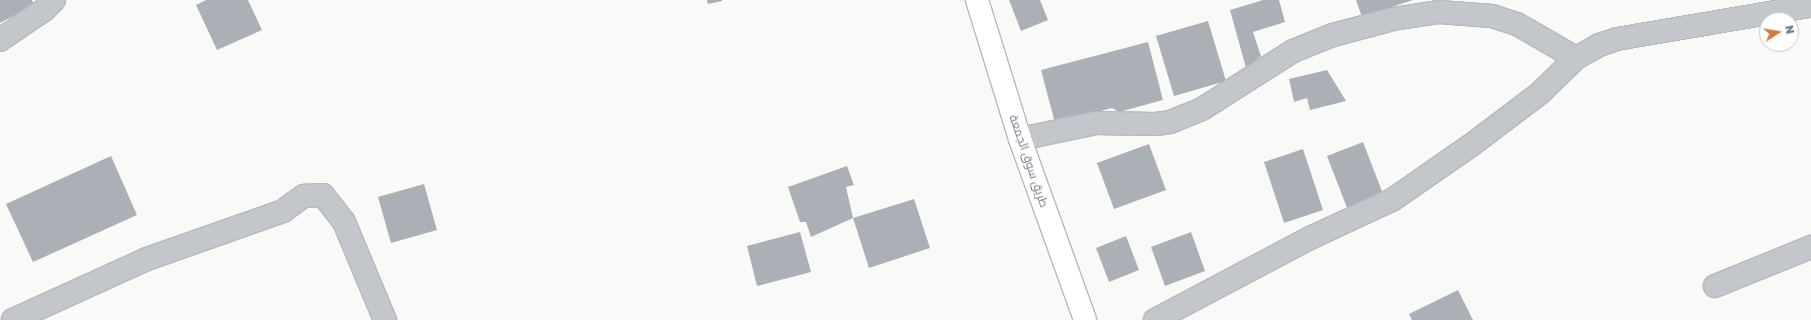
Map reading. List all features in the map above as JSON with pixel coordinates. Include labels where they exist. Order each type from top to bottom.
[{"type":"main road","name":"طريق سوق الجمعة","points":[[977,0],[1020,139],[1085,320]]},
{"type":"street","points":[[0,40],[54,0]]},
{"type":"street","points":[[1155,320],[1310,238],[1392,200],[1470,146],[1540,93],[1576,58],[1599,45],[1617,39],[1811,6]]},
{"type":"street","points":[[1020,139],[1096,122],[1156,124],[1170,122],[1202,109],[1293,51],[1333,35],[1393,19],[1439,12],[1492,16],[1517,24],[1576,58]]},
{"type":"street","points":[[13,320],[147,259],[283,211],[304,196],[323,195],[344,222],[385,320]]},
{"type":"street","points":[[1715,286],[1811,247]]},
{"type":"building","points":[[0,0],[32,0],[34,5],[0,23]]},
{"type":"building","points":[[206,0],[248,0],[262,30],[217,50],[196,5]]},
{"type":"building","points":[[707,0],[722,0],[722,1],[708,4]]},
{"type":"building","points":[[1009,0],[1040,0],[1048,20],[1021,31]]},
{"type":"building","points":[[1263,0],[1279,0],[1285,22],[1253,32],[1261,56],[1246,68],[1230,10]]},
{"type":"building","points":[[1356,0],[1413,0],[1362,17]]},
{"type":"building","points":[[1208,21],[1226,81],[1174,96],[1156,36]]},
{"type":"building","points":[[1148,42],[1163,100],[1119,112],[1112,108],[1055,123],[1041,70]]},
{"type":"building","points":[[1327,70],[1346,101],[1310,110],[1307,98],[1294,102],[1289,79]]},
{"type":"building","points":[[1363,142],[1385,199],[1349,213],[1327,156]]},
{"type":"building","points":[[1149,144],[1166,190],[1114,209],[1097,163]]},
{"type":"building","points":[[1303,149],[1323,210],[1284,223],[1264,162]]},
{"type":"building","points":[[111,156],[137,215],[33,262],[6,204]]},
{"type":"building","points":[[847,166],[854,185],[846,187],[853,218],[811,237],[806,222],[800,222],[788,187]]},
{"type":"building","points":[[424,184],[437,230],[391,243],[378,197]]},
{"type":"building","points":[[914,199],[930,248],[869,268],[853,218]]},
{"type":"building","points":[[800,232],[811,272],[757,286],[747,246]]},
{"type":"building","points":[[1191,232],[1205,271],[1165,286],[1151,247]]},
{"type":"building","points":[[1126,236],[1139,270],[1109,282],[1096,248]]},
{"type":"building","points":[[1458,290],[1473,320],[1412,320],[1409,314]]}]
